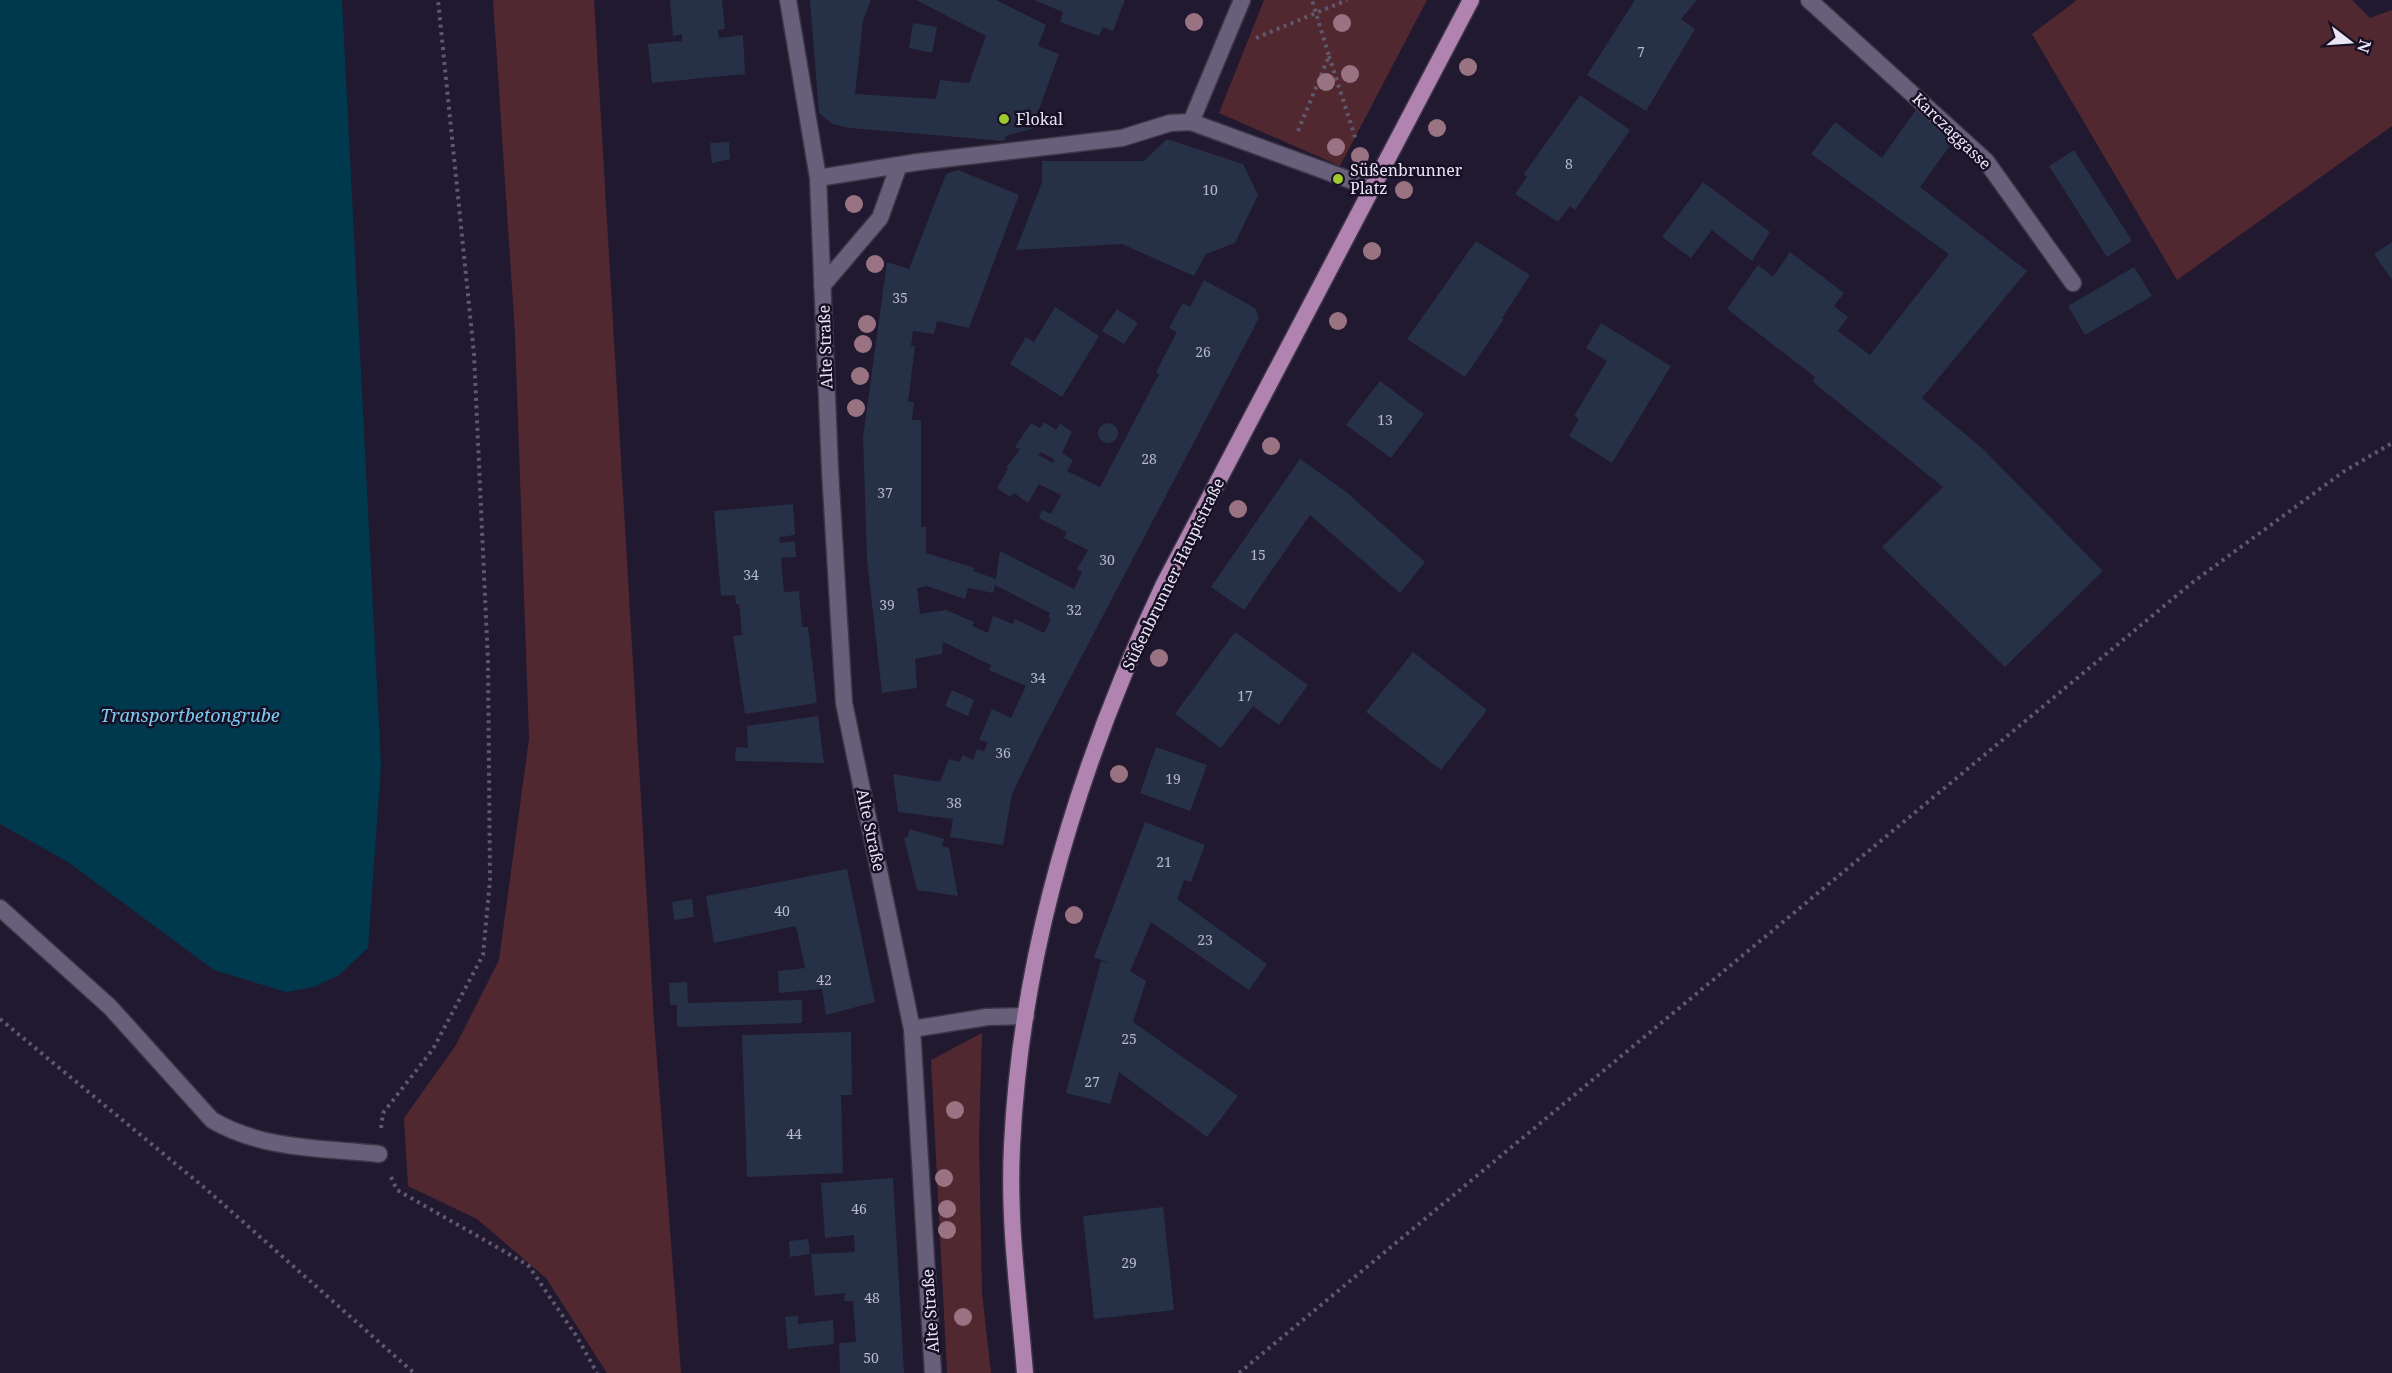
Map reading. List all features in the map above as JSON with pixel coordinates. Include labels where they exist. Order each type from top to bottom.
[{"type":"main road","name":"Süßenbrunner Hauptstraße","points":[[1025,1373],[1012,1214],[1012,1149],[1016,1078],[1050,898],[1069,828],[1133,649],[1170,574],[1471,0]]},
{"type":"street","name":"Alte Straße","points":[[788,0],[818,178],[844,703],[912,1029],[933,1373]]},
{"type":"street","points":[[1191,122],[1242,0]]},
{"type":"street","name":"Karczaggasse","points":[[1809,0],[1986,160],[2073,283]]},
{"type":"street","points":[[818,178],[899,165],[1122,138],[1170,123],[1191,122],[1372,188]]},
{"type":"street","name":"Alte Straße","points":[[822,286],[880,218],[899,165]]},
{"type":"street","points":[[0,908],[110,1007],[212,1120],[230,1131],[260,1141],[379,1154]]},
{"type":"street","points":[[912,1029],[987,1017],[1026,1016]]},
{"type":"path","points":[[438,0],[474,354],[488,662],[490,880],[483,955],[433,1049],[383,1113],[379,1154],[397,1190],[528,1265],[578,1337],[597,1373]]},
{"type":"path","points":[[1312,0],[1356,140]]},
{"type":"path","points":[[1222,51],[1347,0]]},
{"type":"path","points":[[1296,137],[1329,56]]},
{"type":"path","points":[[1239,1373],[2193,582],[2343,472],[2392,443]]},
{"type":"path","points":[[0,1019],[207,1189],[414,1373]]},
{"type":"shaded area","points":[[493,0],[594,0],[654,1021],[681,1373],[607,1373],[546,1278],[477,1219],[408,1186],[404,1118],[456,1045],[499,960],[529,739],[515,333]]},
{"type":"shaded area","points":[[1264,0],[1427,0],[1340,166],[1219,113]]},
{"type":"shaded area","points":[[2077,0],[2352,0],[2370,18],[2392,10],[2392,126],[2177,280],[2032,34]]},
{"type":"shaded area","points":[[982,1033],[979,1140],[982,1293],[991,1373],[947,1373],[931,1060]]},
{"type":"water","name":"Transportbetongrube","points":[[0,0],[342,0],[381,765],[368,948],[339,975],[314,987],[286,992],[214,970],[68,862],[0,824]]},
{"type":"building","points":[[670,0],[722,0],[725,29],[718,30],[719,38],[743,35],[745,74],[652,83],[648,44],[682,41],[682,34],[673,36]]},
{"type":"building","points":[[810,0],[871,0],[863,20],[855,94],[936,99],[940,80],[969,83],[986,36],[916,0],[996,0],[1046,25],[1038,46],[1059,54],[1032,129],[1006,136],[1004,141],[850,128],[832,124],[819,113]]},
{"type":"building","points":[[1034,0],[1125,0],[1113,31],[1103,27],[1099,36],[1060,22],[1063,12]]},
{"type":"building","points":[[1635,0],[1697,0],[1681,19],[1695,29],[1646,111],[1587,75]]},
{"type":"building","points":[[913,23],[937,27],[932,53],[909,48]]},
{"type":"building","points":[[1580,95],[1630,130],[1575,210],[1570,206],[1558,222],[1515,194],[1527,177],[1524,174]]},
{"type":"building","points":[[1917,108],[1952,143],[1920,187],[2027,271],[1922,398],[1982,448],[2103,571],[2005,667],[1882,547],[1943,487],[1813,382],[1815,377],[1727,309],[1758,265],[1773,277],[1790,252],[1844,293],[1834,306],[1848,317],[1838,331],[1870,355],[1949,254],[1811,154],[1835,122],[1882,158]]},
{"type":"building","points":[[1167,139],[1243,164],[1258,195],[1235,243],[1206,254],[1194,276],[1122,244],[1016,250],[1042,182],[1042,161],[1144,161]]},
{"type":"building","points":[[729,142],[730,159],[712,163],[710,143]]},
{"type":"building","points":[[2074,150],[2132,241],[2107,257],[2049,166]]},
{"type":"building","points":[[958,170],[1019,195],[969,328],[937,321],[934,334],[913,331],[911,346],[915,346],[908,402],[914,402],[912,420],[921,420],[921,527],[926,527],[926,553],[975,568],[973,571],[996,579],[1000,551],[1074,589],[1082,572],[1077,569],[1088,550],[1064,538],[1067,532],[1039,518],[1042,510],[1051,514],[1061,495],[1039,484],[1028,503],[1014,493],[1010,497],[997,488],[1008,469],[1006,468],[1020,449],[1015,447],[1031,423],[1040,428],[1044,422],[1056,430],[1060,423],[1072,432],[1062,453],[1073,460],[1067,471],[1100,487],[1159,374],[1156,372],[1177,332],[1169,328],[1183,303],[1190,307],[1204,280],[1255,308],[1259,318],[1041,734],[1012,794],[1003,845],[950,837],[953,819],[898,812],[893,774],[940,782],[949,759],[960,762],[963,755],[973,760],[977,749],[984,751],[988,742],[979,740],[992,709],[1011,718],[1026,686],[989,670],[991,665],[943,642],[942,654],[915,659],[917,688],[882,693],[867,559],[863,437],[887,262],[909,269],[946,174]],"holes":[[[1041,452],[1055,460],[1053,463],[1038,455]],[[995,585],[1050,613],[1048,617],[1051,619],[1044,633],[1015,619],[1013,624],[993,616],[988,633],[972,626],[974,622],[946,610],[920,614],[917,588],[927,586],[965,599],[968,588],[993,593]]]},
{"type":"building","points":[[1703,182],[1770,232],[1752,261],[1712,230],[1691,258],[1662,237]]},
{"type":"building","points":[[1476,241],[1530,275],[1465,377],[1407,339]]},
{"type":"building","points":[[2392,242],[2392,280],[2374,254]]},
{"type":"building","points":[[2134,267],[2152,296],[2085,335],[2068,306]]},
{"type":"building","points":[[1055,307],[1099,336],[1062,397],[1010,364],[1026,337],[1034,342]]},
{"type":"building","points":[[1117,309],[1138,323],[1124,344],[1102,331]]},
{"type":"building","points":[[1601,323],[1671,366],[1612,463],[1569,436],[1579,419],[1574,416],[1607,361],[1586,348]]},
{"type":"building","points":[[1380,381],[1424,414],[1391,458],[1346,425]]},
{"type":"building","points":[[1108,423],[1115,426],[1118,433],[1115,440],[1108,443],[1101,440],[1098,433],[1101,426]]},
{"type":"building","points":[[1300,459],[1345,491],[1425,562],[1400,593],[1310,515],[1244,610],[1211,587]]},
{"type":"building","points":[[793,504],[795,535],[779,537],[780,543],[795,541],[796,557],[781,558],[784,592],[799,591],[802,627],[808,627],[817,703],[745,714],[733,636],[742,635],[739,604],[736,604],[735,595],[721,596],[714,511]]},
{"type":"building","points":[[1235,632],[1308,685],[1279,725],[1253,706],[1221,748],[1175,714]]},
{"type":"building","points":[[1413,652],[1487,710],[1441,770],[1366,712]]},
{"type":"building","points":[[952,690],[974,700],[968,716],[945,706]]},
{"type":"building","points":[[818,716],[824,763],[735,761],[736,747],[748,748],[747,726]]},
{"type":"building","points":[[1156,747],[1207,765],[1190,811],[1140,793]]},
{"type":"building","points":[[1145,822],[1205,845],[1191,882],[1184,880],[1177,899],[1267,964],[1249,990],[1151,922],[1130,971],[1146,981],[1133,1022],[1238,1096],[1207,1137],[1119,1072],[1110,1104],[1066,1093],[1101,961],[1112,964],[1094,957]]},
{"type":"building","points":[[909,829],[944,839],[942,846],[949,848],[958,896],[917,890],[904,838],[908,837]]},
{"type":"building","points":[[847,869],[875,1002],[826,1015],[822,989],[779,993],[778,971],[805,968],[796,926],[714,943],[706,896]]},
{"type":"building","points":[[692,899],[694,917],[674,920],[672,902]]},
{"type":"building","points":[[687,982],[688,1003],[802,1000],[802,1023],[677,1027],[677,1005],[670,1005],[669,983]]},
{"type":"building","points":[[851,1032],[852,1095],[841,1095],[843,1173],[747,1177],[742,1035]]},
{"type":"building","points":[[893,1178],[904,1373],[840,1373],[839,1343],[856,1342],[853,1301],[844,1301],[845,1293],[815,1296],[811,1254],[855,1252],[854,1235],[825,1238],[821,1183]]},
{"type":"building","points":[[1163,1207],[1174,1310],[1094,1319],[1083,1216]]},
{"type":"building","points":[[808,1239],[810,1254],[790,1257],[789,1241]]},
{"type":"building","points":[[798,1316],[798,1324],[833,1320],[834,1344],[788,1349],[785,1317]]},
{"type":"place","name":"Flokal","points":[[1004,119]]},
{"type":"place","name":"Süßenbrunner Platz","points":[[1338,179]]}]
